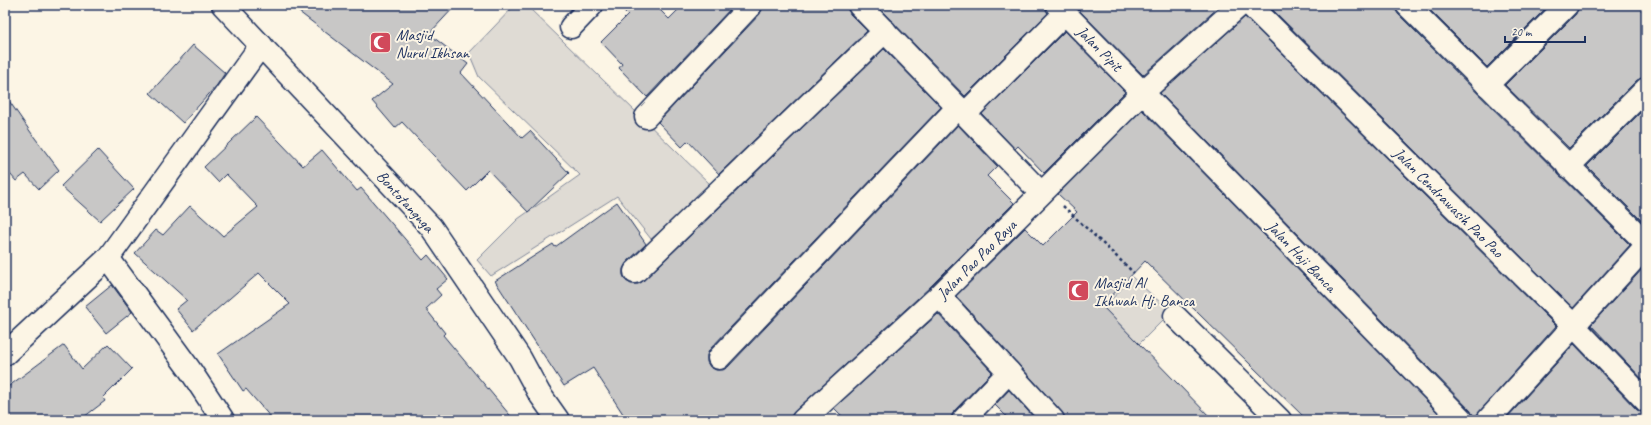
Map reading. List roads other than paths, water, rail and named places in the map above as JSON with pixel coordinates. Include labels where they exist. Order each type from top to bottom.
[{"type":"street","name":"Bontotangnga","points":[[224,5],[431,227],[520,358],[539,393],[558,420]]},
{"type":"street","points":[[572,27],[592,5]]},
{"type":"street","points":[[646,117],[751,5]]},
{"type":"street","points":[[859,5],[961,110],[1044,191]]},
{"type":"street","name":"Jalan Pao Pao Raya","points":[[804,420],[939,296],[1143,92],[1240,5]]},
{"type":"street","name":"Jalan Cendrawasih Pao Pao","points":[[1250,5],[1574,326],[1646,401]]},
{"type":"street","points":[[1487,85],[1567,5]]},
{"type":"street","points":[[1410,6],[1646,244],[1574,326],[1488,420]]},
{"type":"street","points":[[719,358],[1061,9]]},
{"type":"street","name":"Jalan Pipit","points":[[1061,9],[1143,92]]},
{"type":"street","points":[[635,272],[885,31]]},
{"type":"street","points":[[5,354],[108,258],[261,45]]},
{"type":"street","points":[[1568,167],[1646,89]]},
{"type":"street","name":"Jalan Haji Banca","points":[[1143,92],[1462,420]]},
{"type":"street","points":[[108,258],[190,370],[223,420]]},
{"type":"street","points":[[939,296],[1053,420]]},
{"type":"street","points":[[1175,316],[1280,420]]},
{"type":"street","points":[[963,420],[1009,372]]},
{"type":"place","name":"Masjid Nurul Ikhsan","points":[[380,43]]},
{"type":"place","name":"Masjid Al Ikhwah Hj. Banca","points":[[1078,291]]}]
